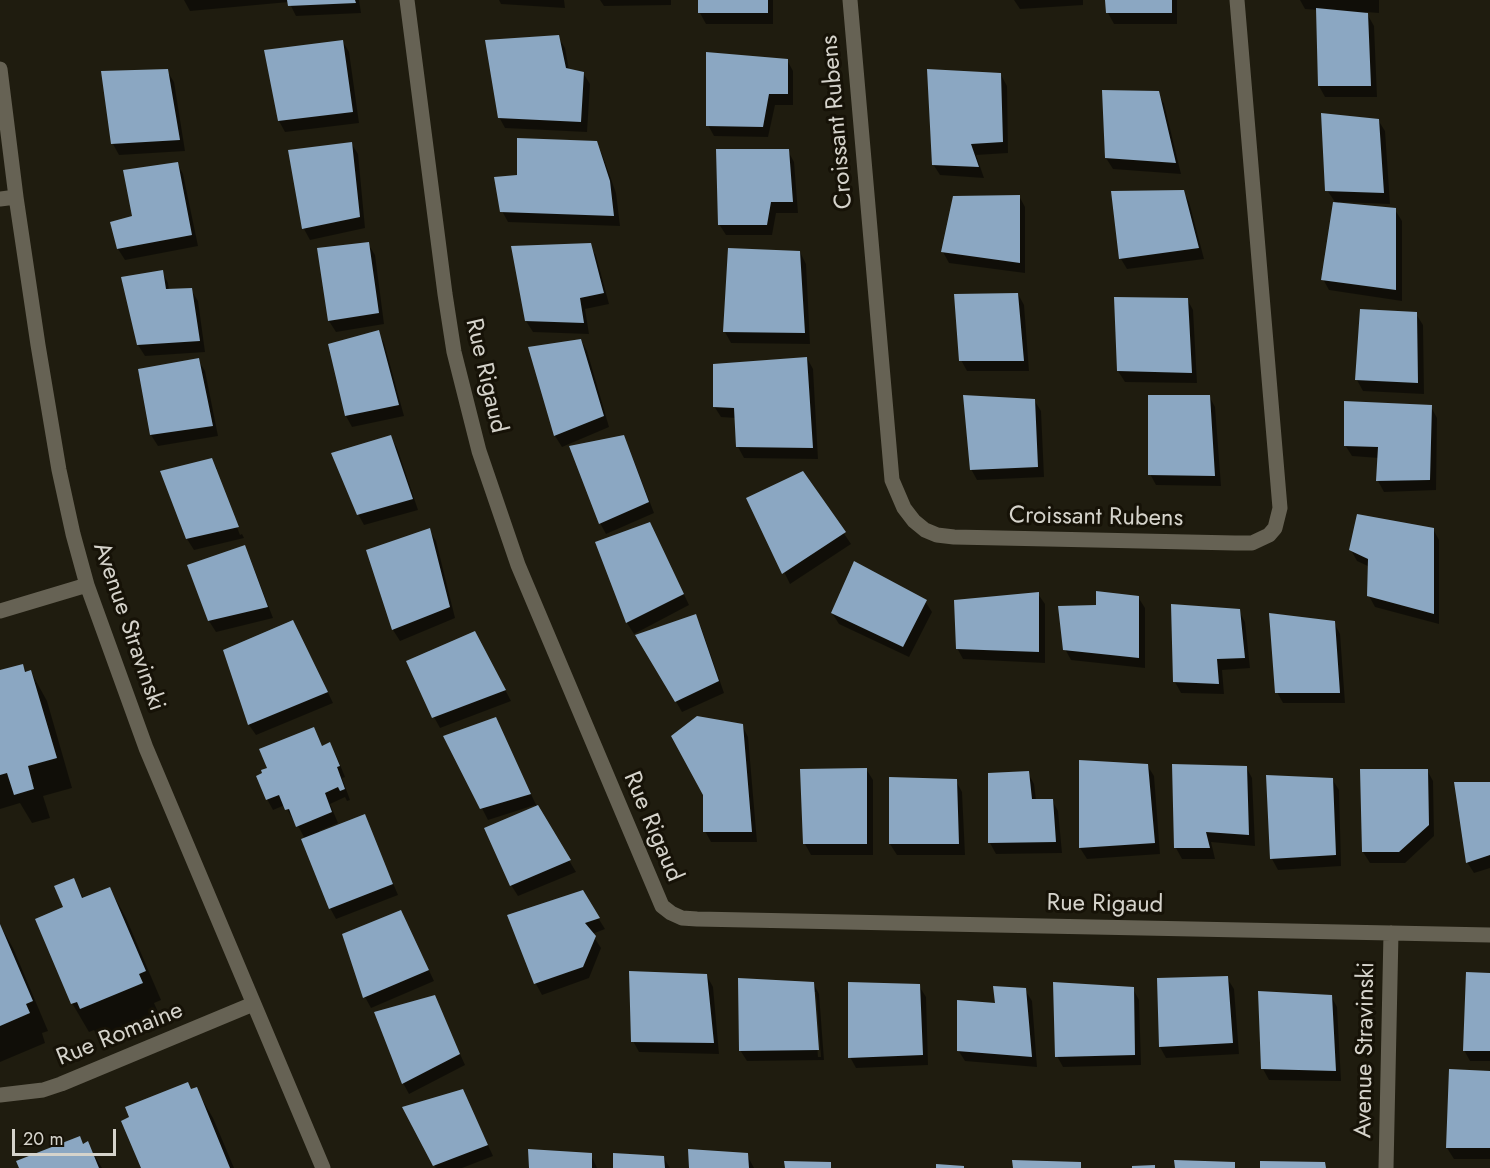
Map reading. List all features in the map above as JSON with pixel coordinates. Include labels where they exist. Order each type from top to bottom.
[{"type":"street","name":"Rue Rigaud","points":[[407,0],[448,317],[454,352],[479,451],[518,565],[662,906],[682,918],[697,919],[1490,935]]},
{"type":"street","name":"Croissant Rubens","points":[[850,0],[892,480],[904,508],[925,530],[937,535],[954,537],[1252,543],[1269,535],[1275,528],[1280,508],[1237,0]]},
{"type":"street","name":"Avenue Stravinski","points":[[0,69],[8,198],[38,345],[59,470],[87,585],[146,748],[323,1168]]},
{"type":"street","points":[[0,611],[87,585]]},
{"type":"street","name":"Avenue Stravinski","points":[[1386,1168],[1390,933]]},
{"type":"street","name":"Rue Romaine","points":[[0,1095],[43,1090],[61,1084],[253,1004]]},
{"type":"building","points":[[287,0],[355,0],[356,3],[288,6]]},
{"type":"building","points":[[698,0],[768,0],[768,13],[698,13]]},
{"type":"building","points":[[1105,0],[1172,0],[1172,13],[1106,13]]},
{"type":"building","points":[[1316,8],[1368,13],[1371,86],[1318,86]]},
{"type":"building","points":[[559,35],[566,68],[584,72],[581,122],[498,118],[485,40]]},
{"type":"building","points":[[343,40],[353,112],[278,121],[264,50]]},
{"type":"building","points":[[706,52],[788,59],[788,94],[769,94],[763,127],[706,126]]},
{"type":"building","points":[[168,69],[180,140],[111,144],[101,71]]},
{"type":"building","points":[[927,69],[1001,73],[1003,142],[971,144],[979,167],[932,165]]},
{"type":"building","points":[[1102,90],[1159,91],[1176,163],[1105,158]]},
{"type":"building","points":[[1321,113],[1379,119],[1384,193],[1325,191]]},
{"type":"building","points":[[517,138],[597,141],[610,181],[614,216],[500,212],[494,177],[517,175]]},
{"type":"building","points":[[352,142],[360,217],[302,229],[288,150]]},
{"type":"building","points":[[716,149],[789,149],[793,202],[771,202],[767,225],[718,225]]},
{"type":"building","points":[[178,162],[192,235],[117,249],[110,222],[132,216],[123,170]]},
{"type":"building","points":[[1184,190],[1199,248],[1119,259],[1111,191]]},
{"type":"building","points":[[1020,195],[1020,263],[941,252],[953,196]]},
{"type":"building","points":[[1333,202],[1396,208],[1396,290],[1321,280]]},
{"type":"building","points":[[369,242],[379,313],[328,321],[317,248]]},
{"type":"building","points":[[591,243],[604,293],[580,298],[584,323],[525,321],[511,246]]},
{"type":"building","points":[[728,248],[800,251],[805,333],[723,332]]},
{"type":"building","points":[[163,270],[166,289],[192,288],[200,341],[137,345],[121,277]]},
{"type":"building","points":[[1018,293],[1024,361],[959,361],[954,294]]},
{"type":"building","points":[[1114,297],[1188,298],[1192,373],[1117,371]]},
{"type":"building","points":[[1360,309],[1417,312],[1418,383],[1355,380]]},
{"type":"building","points":[[379,330],[399,405],[345,416],[328,344]]},
{"type":"building","points":[[581,339],[604,416],[554,436],[528,347]]},
{"type":"building","points":[[807,357],[813,448],[736,447],[734,408],[713,407],[713,364]]},
{"type":"building","points":[[199,358],[213,426],[150,435],[138,369]]},
{"type":"building","points":[[963,395],[1035,399],[1038,467],[970,470]]},
{"type":"building","points":[[1148,395],[1210,395],[1215,476],[1148,475]]},
{"type":"building","points":[[1344,401],[1432,405],[1430,480],[1376,481],[1378,447],[1344,446]]},
{"type":"building","points":[[391,435],[413,499],[357,515],[331,453]]},
{"type":"building","points":[[624,435],[649,502],[599,524],[569,446]]},
{"type":"building","points":[[212,458],[239,527],[186,539],[160,471]]},
{"type":"building","points":[[803,471],[846,532],[782,574],[746,498]]},
{"type":"building","points":[[1357,514],[1434,528],[1434,614],[1367,596],[1368,559],[1349,550]]},
{"type":"building","points":[[650,522],[684,594],[626,623],[595,542]]},
{"type":"building","points":[[430,528],[450,607],[392,630],[366,550]]},
{"type":"building","points":[[245,545],[268,607],[208,621],[187,565]]},
{"type":"building","points":[[854,561],[927,600],[903,647],[831,613]]},
{"type":"building","points":[[1096,591],[1139,596],[1139,658],[1063,650],[1058,606],[1096,605]]},
{"type":"building","points":[[1039,592],[1039,652],[956,649],[954,600]]},
{"type":"building","points":[[1171,604],[1240,609],[1245,658],[1217,659],[1219,684],[1173,682]]},
{"type":"building","points":[[1269,613],[1335,621],[1340,693],[1275,693]]},
{"type":"building","points":[[696,614],[719,681],[675,702],[635,635]]},
{"type":"building","points":[[293,620],[328,692],[248,725],[223,650]]},
{"type":"building","points":[[475,631],[506,690],[432,718],[406,661]]},
{"type":"building","points":[[23,664],[25,672],[31,670],[57,758],[28,766],[34,789],[14,795],[7,773],[0,775],[0,670]]},
{"type":"building","points":[[697,716],[743,724],[752,832],[703,832],[703,795],[671,736]]},
{"type":"building","points":[[496,717],[531,794],[480,809],[443,736]]},
{"type":"building","points":[[314,727],[322,746],[330,742],[340,766],[337,767],[345,789],[340,791],[338,787],[325,793],[332,812],[296,827],[289,809],[285,810],[279,795],[266,800],[256,776],[262,773],[261,770],[267,768],[259,749]]},
{"type":"building","points":[[1079,760],[1148,764],[1155,843],[1079,848]]},
{"type":"building","points":[[1172,764],[1247,766],[1249,835],[1206,832],[1210,848],[1174,848]]},
{"type":"building","points":[[867,768],[867,844],[803,844],[800,769]]},
{"type":"building","points":[[1360,769],[1428,769],[1429,825],[1399,852],[1362,852]]},
{"type":"building","points":[[1029,771],[1032,799],[1053,799],[1056,842],[988,843],[988,773]]},
{"type":"building","points":[[1266,775],[1333,778],[1336,855],[1270,859]]},
{"type":"building","points":[[889,777],[957,779],[959,844],[889,844]]},
{"type":"building","points":[[1454,782],[1490,782],[1490,855],[1466,863]]},
{"type":"building","points":[[538,805],[571,860],[510,886],[484,828]]},
{"type":"building","points":[[365,814],[393,884],[329,909],[301,839]]},
{"type":"building","points":[[74,878],[82,898],[110,887],[146,971],[139,974],[143,983],[80,1009],[77,1002],[71,1004],[35,919],[63,907],[54,886]]},
{"type":"building","points":[[583,890],[600,918],[585,923],[596,936],[583,967],[534,984],[507,915]]},
{"type":"building","points":[[401,910],[429,970],[363,998],[342,934]]},
{"type":"building","points":[[0,924],[33,1001],[26,1004],[30,1013],[0,1026]]},
{"type":"building","points":[[629,971],[707,974],[714,1043],[631,1042]]},
{"type":"building","points":[[1466,972],[1490,973],[1490,1051],[1463,1051]]},
{"type":"building","points":[[1228,976],[1233,1043],[1159,1047],[1157,978]]},
{"type":"building","points":[[738,978],[814,982],[819,1050],[739,1051]]},
{"type":"building","points":[[848,982],[920,984],[923,1055],[848,1058]]},
{"type":"building","points":[[1053,982],[1134,987],[1135,1055],[1055,1057]]},
{"type":"building","points":[[993,986],[1026,988],[1032,1057],[957,1051],[957,1000],[995,1003]]},
{"type":"building","points":[[1258,991],[1332,995],[1336,1071],[1261,1069]]},
{"type":"building","points":[[435,995],[460,1054],[402,1084],[374,1012]]},
{"type":"building","points":[[1449,1069],[1490,1071],[1490,1148],[1446,1148]]},
{"type":"building","points":[[188,1082],[191,1089],[197,1087],[230,1168],[141,1168],[121,1121],[129,1117],[125,1107]]},
{"type":"building","points":[[463,1089],[488,1145],[433,1166],[402,1107]]},
{"type":"building","points":[[80,1136],[83,1144],[88,1141],[99,1168],[19,1168],[16,1161]]},
{"type":"building","points":[[528,1149],[592,1153],[592,1168],[529,1168]]},
{"type":"building","points":[[688,1149],[748,1153],[749,1168],[689,1168]]},
{"type":"building","points":[[613,1153],[664,1156],[665,1168],[613,1168]]},
{"type":"building","points":[[1012,1160],[1081,1162],[1081,1168],[1013,1168]]},
{"type":"building","points":[[1174,1160],[1235,1162],[1235,1168],[1175,1168]]},
{"type":"building","points":[[784,1161],[831,1162],[831,1168],[785,1168]]},
{"type":"building","points":[[1260,1161],[1325,1162],[1326,1168],[1260,1168]]},
{"type":"building","points":[[936,1164],[964,1166],[964,1168],[936,1168]]},
{"type":"building","points":[[1155,1165],[1155,1168],[1132,1168],[1132,1166]]}]
